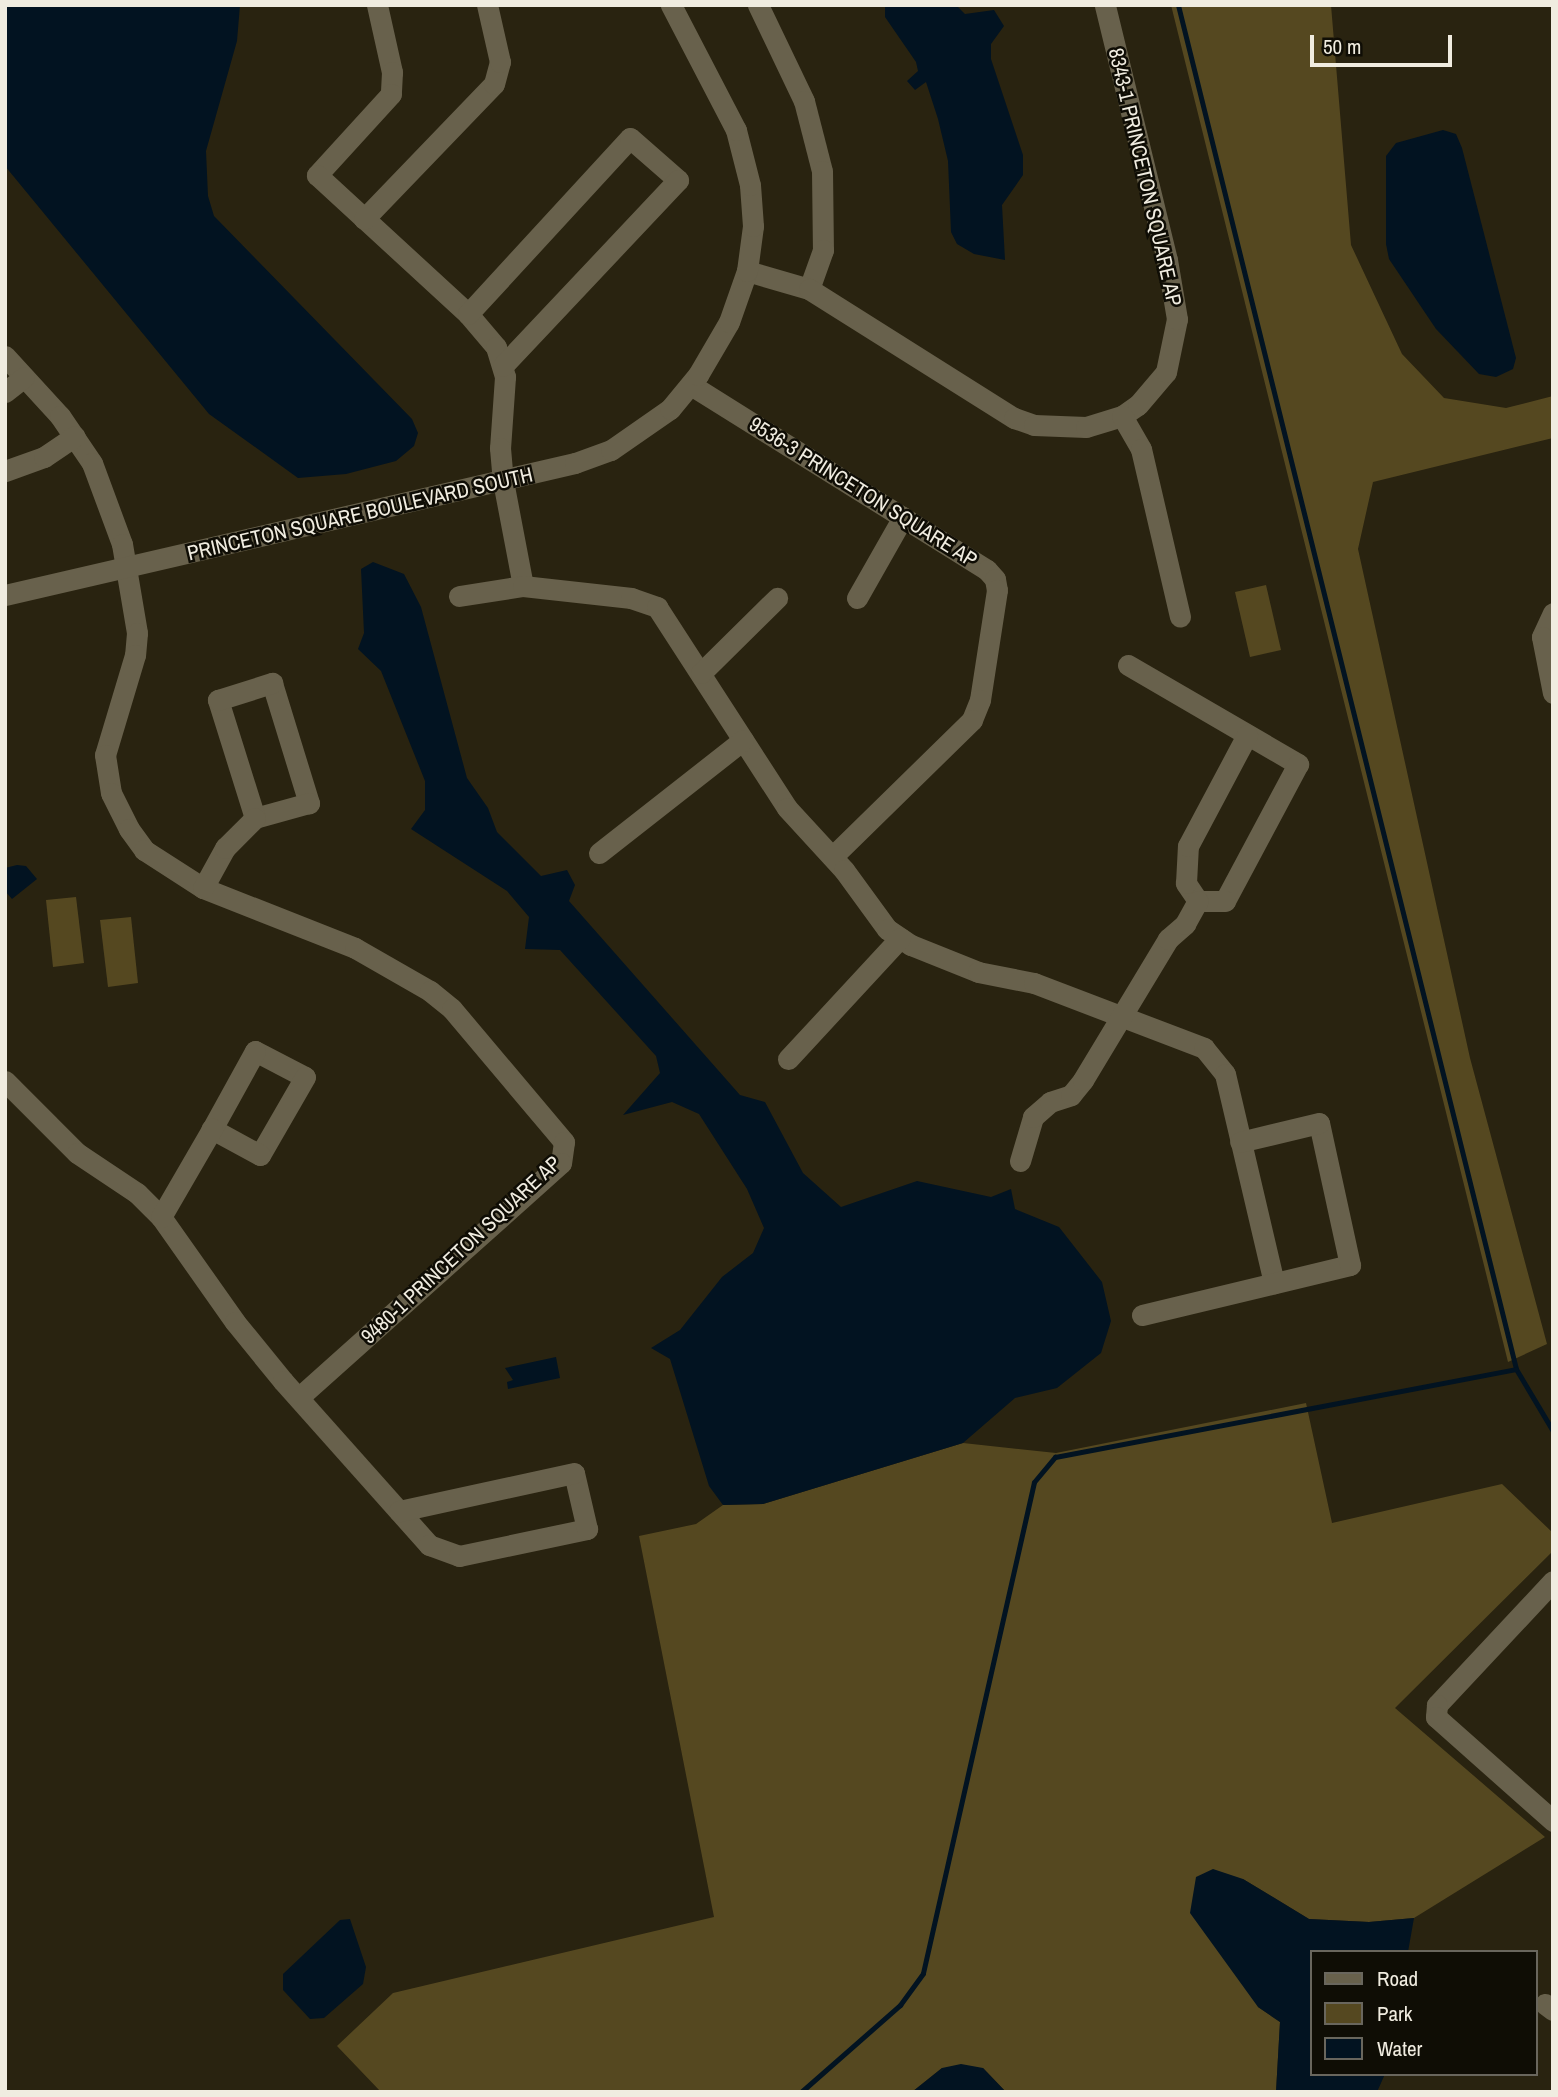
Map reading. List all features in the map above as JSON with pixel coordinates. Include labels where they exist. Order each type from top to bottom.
[{"type":"street","points":[[377,5],[392,72],[391,94],[317,175],[468,314],[496,347],[503,366],[503,481],[523,586]]},
{"type":"street","points":[[363,219],[494,84],[500,62],[487,5]]},
{"type":"street","name":"PRINCETON SQUARE BOULEVARD SOUTH","points":[[5,595],[503,481],[611,450],[670,409],[691,385],[729,322],[747,271],[752,211],[744,153],[727,107],[671,5]]},
{"type":"street","points":[[758,5],[804,101],[822,171],[823,250],[808,289]]},
{"type":"street","name":"8343-1 PRINCETON SQUARE AP","points":[[747,271],[808,289],[1014,418],[1059,429],[1086,427],[1122,416],[1138,405],[1166,372],[1177,320],[1165,251],[1105,5]]},
{"type":"street","points":[[468,314],[630,138],[678,180],[503,366]]},
{"type":"street","name":"9480-1 PRINCETON SQUARE AP","points":[[5,356],[75,436],[104,491],[128,568],[137,633],[135,655],[105,755],[111,793],[119,813],[144,850],[203,888],[355,948],[414,979],[452,1009],[564,1142],[561,1163],[299,1397]]},
{"type":"street","points":[[5,393],[24,377]]},
{"type":"street","name":"9536-3 PRINCETON SQUARE AP","points":[[691,385],[903,517],[995,579],[997,590],[980,700],[972,720],[833,856]]},
{"type":"street","points":[[1122,416],[1140,449],[1180,617]]},
{"type":"street","points":[[5,471],[44,457],[75,436]]},
{"type":"street","points":[[857,598],[903,517]]},
{"type":"street","points":[[459,596],[523,586],[631,598],[657,607],[787,808],[833,856],[877,917],[900,938],[978,972],[1034,982],[1204,1048],[1220,1065],[1274,1283]]},
{"type":"street","points":[[701,673],[777,598]]},
{"type":"street","points":[[1553,613],[1542,637],[1553,693]]},
{"type":"street","points":[[1128,665],[1298,764],[1225,901],[1198,901]]},
{"type":"street","points":[[203,888],[225,848],[255,818],[309,803],[272,684],[218,700],[255,818]]},
{"type":"street","points":[[1198,901],[1186,883],[1188,846],[1247,735]]},
{"type":"street","points":[[599,853],[743,740]]},
{"type":"street","points":[[1020,1161],[1034,1117],[1050,1102],[1071,1095],[1120,1015],[1198,901]]},
{"type":"street","points":[[788,1059],[900,938]]},
{"type":"street","points":[[161,1217],[255,1051],[305,1077],[260,1155],[212,1129]]},
{"type":"street","points":[[5,1081],[77,1153],[136,1193],[161,1217],[234,1322],[299,1397],[399,1511],[429,1545],[459,1556],[587,1529],[574,1473],[399,1511]]},
{"type":"street","points":[[1142,1315],[1350,1265],[1319,1123],[1240,1142]]},
{"type":"street","points":[[1553,1581],[1437,1705],[1436,1717],[1553,1821]]},
{"type":"green space","points":[[1171,5],[1331,5],[1351,245],[1402,354],[1444,398],[1506,408],[1553,396],[1553,438],[1373,482],[1358,549],[1470,1058],[1547,1344],[1508,1362]]},
{"type":"green space","points":[[1266,585],[1281,650],[1250,657],[1235,592]]},
{"type":"green space","points":[[76,897],[84,963],[53,967],[46,900]]},
{"type":"green space","points":[[131,917],[138,983],[108,987],[100,920]]},
{"type":"green space","points":[[1306,1403],[1332,1523],[1502,1484],[1553,1533],[1553,1551],[1395,1708],[1545,1837],[1414,1918],[1369,1922],[1309,1919],[1243,1879],[1258,2007],[1280,2022],[1276,2092],[1006,2092],[983,2068],[942,2068],[912,2092],[381,2092],[337,2046],[393,1993],[714,1917],[639,1536],[696,1524],[723,1505],[763,1504],[963,1443],[1056,1453]]},
{"type":"water","points":[[5,5],[240,5],[237,41],[206,151],[208,196],[214,216],[412,419],[418,433],[414,446],[396,461],[346,474],[298,478],[209,414],[5,166]]},
{"type":"water","points":[[885,5],[956,5],[965,14],[994,10],[1004,26],[991,44],[991,59],[1023,155],[1023,175],[1002,205],[1005,260],[974,254],[957,244],[951,232],[948,161],[938,119],[926,82],[915,90],[907,81],[918,71],[916,62],[885,17]]},
{"type":"water","points":[[1443,130],[1456,134],[1462,148],[1516,358],[1513,369],[1496,377],[1479,374],[1436,329],[1389,259],[1386,244],[1386,156],[1396,143]]},
{"type":"water","points":[[373,562],[404,574],[421,607],[467,778],[488,808],[497,832],[541,876],[567,870],[575,885],[569,901],[740,1095],[765,1102],[803,1173],[841,1207],[917,1181],[991,1197],[1011,1189],[1015,1209],[1059,1227],[1102,1282],[1111,1321],[1101,1353],[1057,1388],[1015,1398],[963,1443],[763,1504],[723,1505],[709,1486],[670,1359],[651,1348],[680,1330],[722,1277],[753,1253],[764,1228],[747,1189],[699,1114],[672,1102],[623,1115],[660,1073],[656,1056],[560,950],[525,949],[529,917],[507,891],[411,829],[425,810],[425,781],[381,671],[358,649],[364,633],[361,569]]},
{"type":"water","points":[[26,866],[37,879],[12,899],[5,891],[5,868]]},
{"type":"water","points":[[556,1357],[560,1378],[508,1389],[507,1382],[513,1380],[505,1368]]},
{"type":"water","points":[[1213,1869],[1243,1879],[1309,1919],[1369,1922],[1414,1918],[1408,1950],[1310,1950],[1310,2076],[1384,2076],[1377,2092],[1276,2092],[1280,2022],[1258,2007],[1190,1913],[1196,1877]]},
{"type":"water","points":[[350,1919],[366,1967],[363,1984],[324,2018],[310,2019],[283,1990],[283,1974],[340,1920]]},
{"type":"water","points":[[961,2064],[983,2068],[1006,2092],[912,2092],[942,2068]]},
{"type":"waterway","points":[[1178,5],[1516,1369],[1553,1431]]},
{"type":"waterway","points":[[801,2092],[900,2005],[923,1973],[1034,1482],[1055,1457],[1516,1369]]}]
